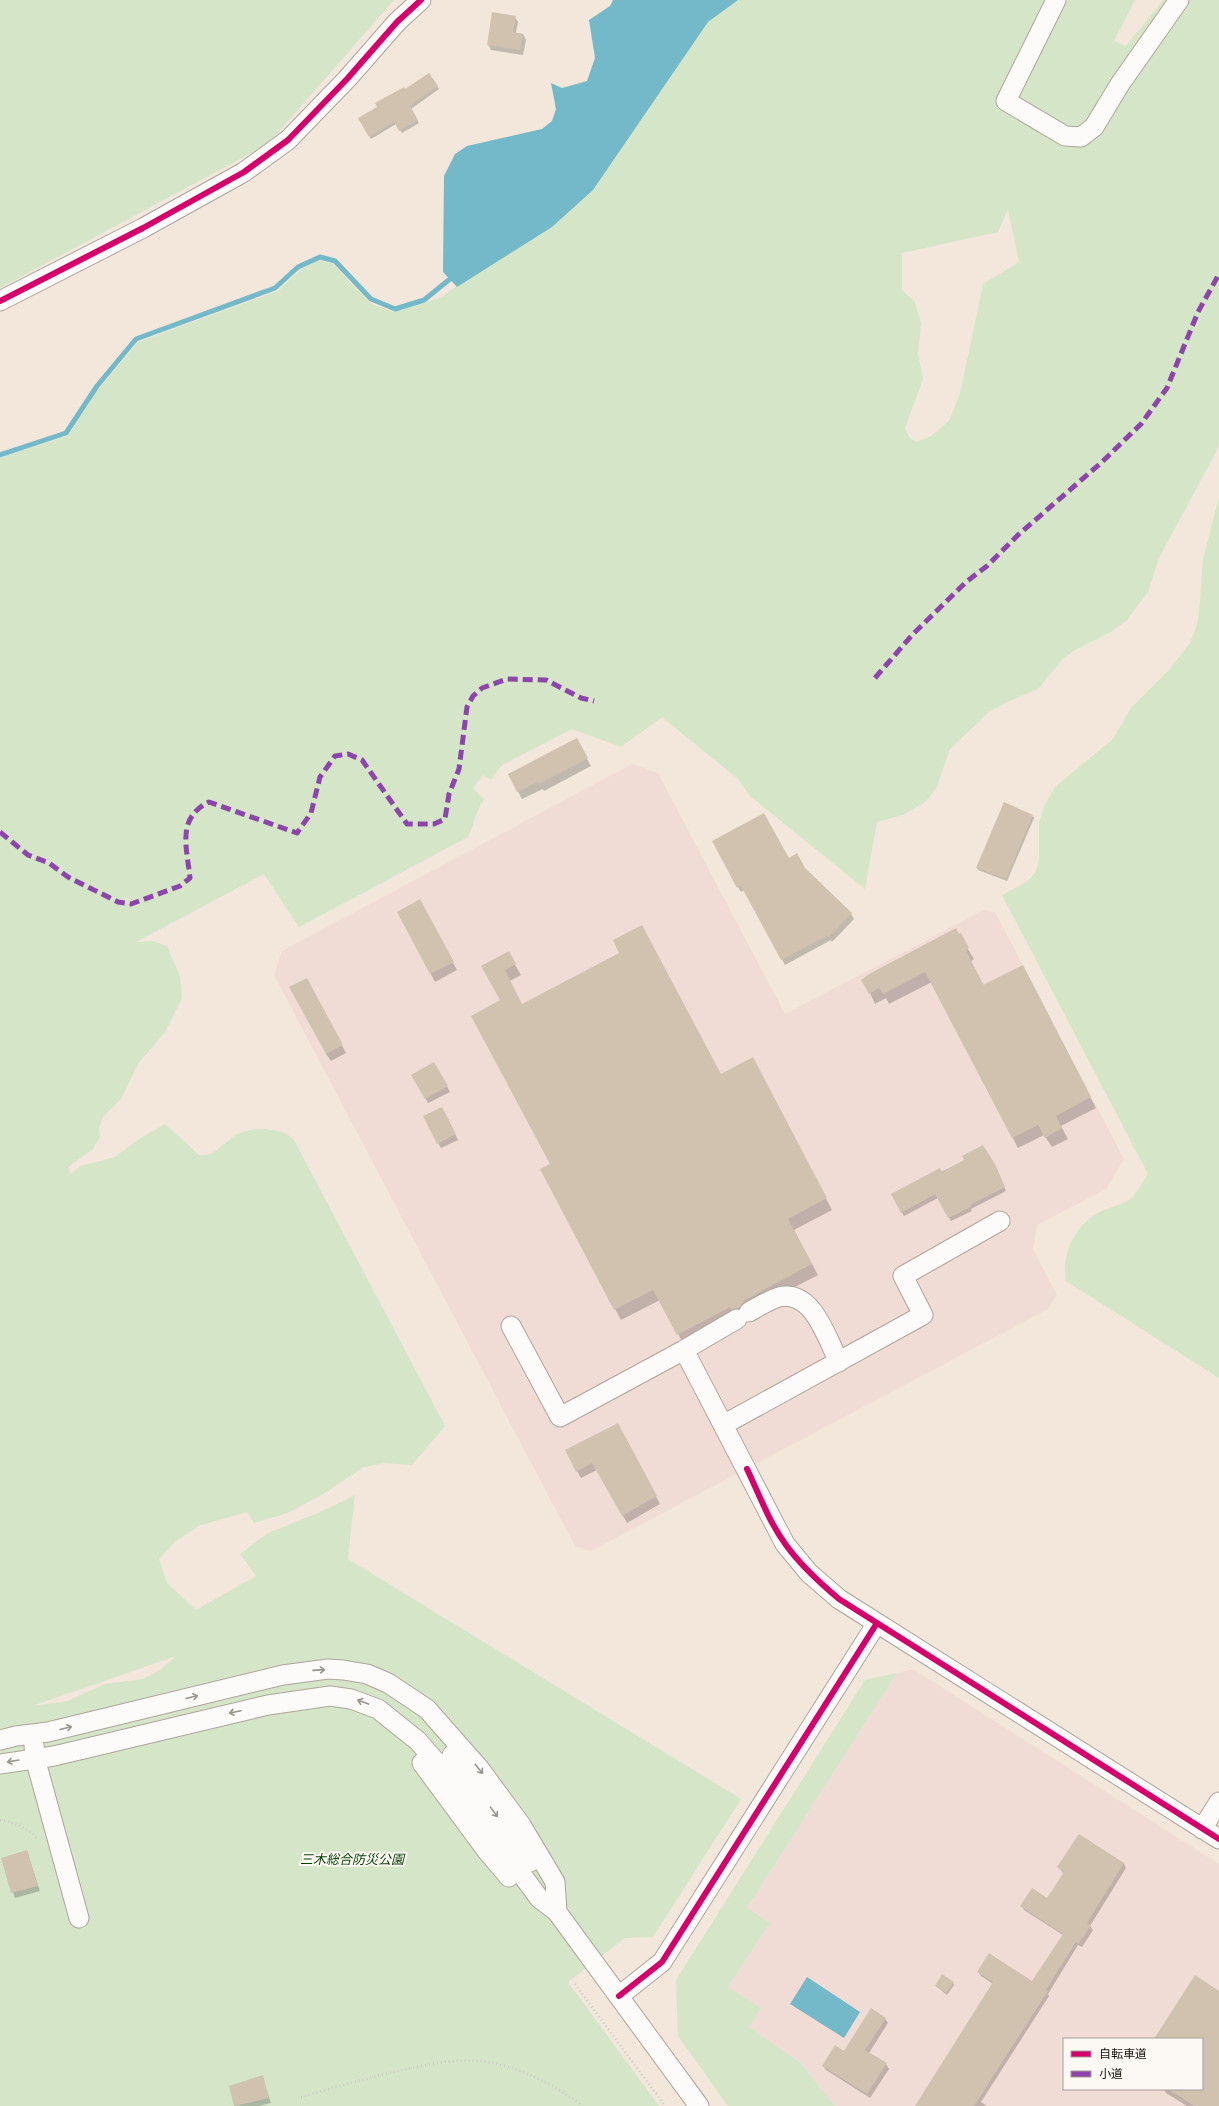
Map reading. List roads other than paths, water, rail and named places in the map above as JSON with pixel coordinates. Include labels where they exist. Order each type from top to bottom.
[{"type":"street","points":[[0,301],[143,228],[251,168],[288,140],[347,79],[397,22],[421,0]]},
{"type":"street","points":[[1056,0],[1006,101],[1065,136],[1073,137],[1081,137],[1094,127],[1120,84],[1179,0]]},
{"type":"street","points":[[723,1425],[923,1315],[903,1276],[1000,1221]]},
{"type":"street","points":[[512,1326],[560,1417],[779,1297],[790,1297],[804,1301],[813,1311],[839,1362]]},
{"type":"street","points":[[684,1350],[747,1469],[772,1522],[785,1544],[800,1563],[839,1599],[1219,1839]]},
{"type":"street","points":[[619,1996],[662,1962],[877,1623]]},
{"type":"street","points":[[0,1740],[48,1732],[247,1684],[314,1670],[343,1670],[367,1674],[388,1683],[414,1702],[427,1709],[479,1768],[521,1825],[556,1882],[557,1912]]},
{"type":"street","points":[[0,1764],[54,1756],[233,1712],[321,1697],[338,1696],[360,1701],[378,1709],[396,1722],[411,1748],[487,1851],[532,1903],[557,1912],[699,2106]]},
{"type":"street","points":[[34,1734],[35,1758],[79,1918]]},
{"type":"street","points":[[1202,1829],[1219,1802]]},
{"type":"water","points":[[613,0],[738,0],[708,22],[593,190],[552,227],[457,287],[443,272],[444,176],[455,154],[467,146],[542,129],[552,121],[556,109],[551,83],[562,88],[587,81],[595,58],[589,20],[610,6]]},
{"type":"water","points":[[807,1977],[860,2012],[844,2038],[790,2004]]},
{"type":"waterway","points":[[0,455],[66,433],[97,386],[136,339],[275,288],[298,267],[320,257],[335,261],[371,299],[395,309],[424,300],[450,279]]},
{"type":"park label","name":"三木総合防災公園","points":[[352,1859]]}]
